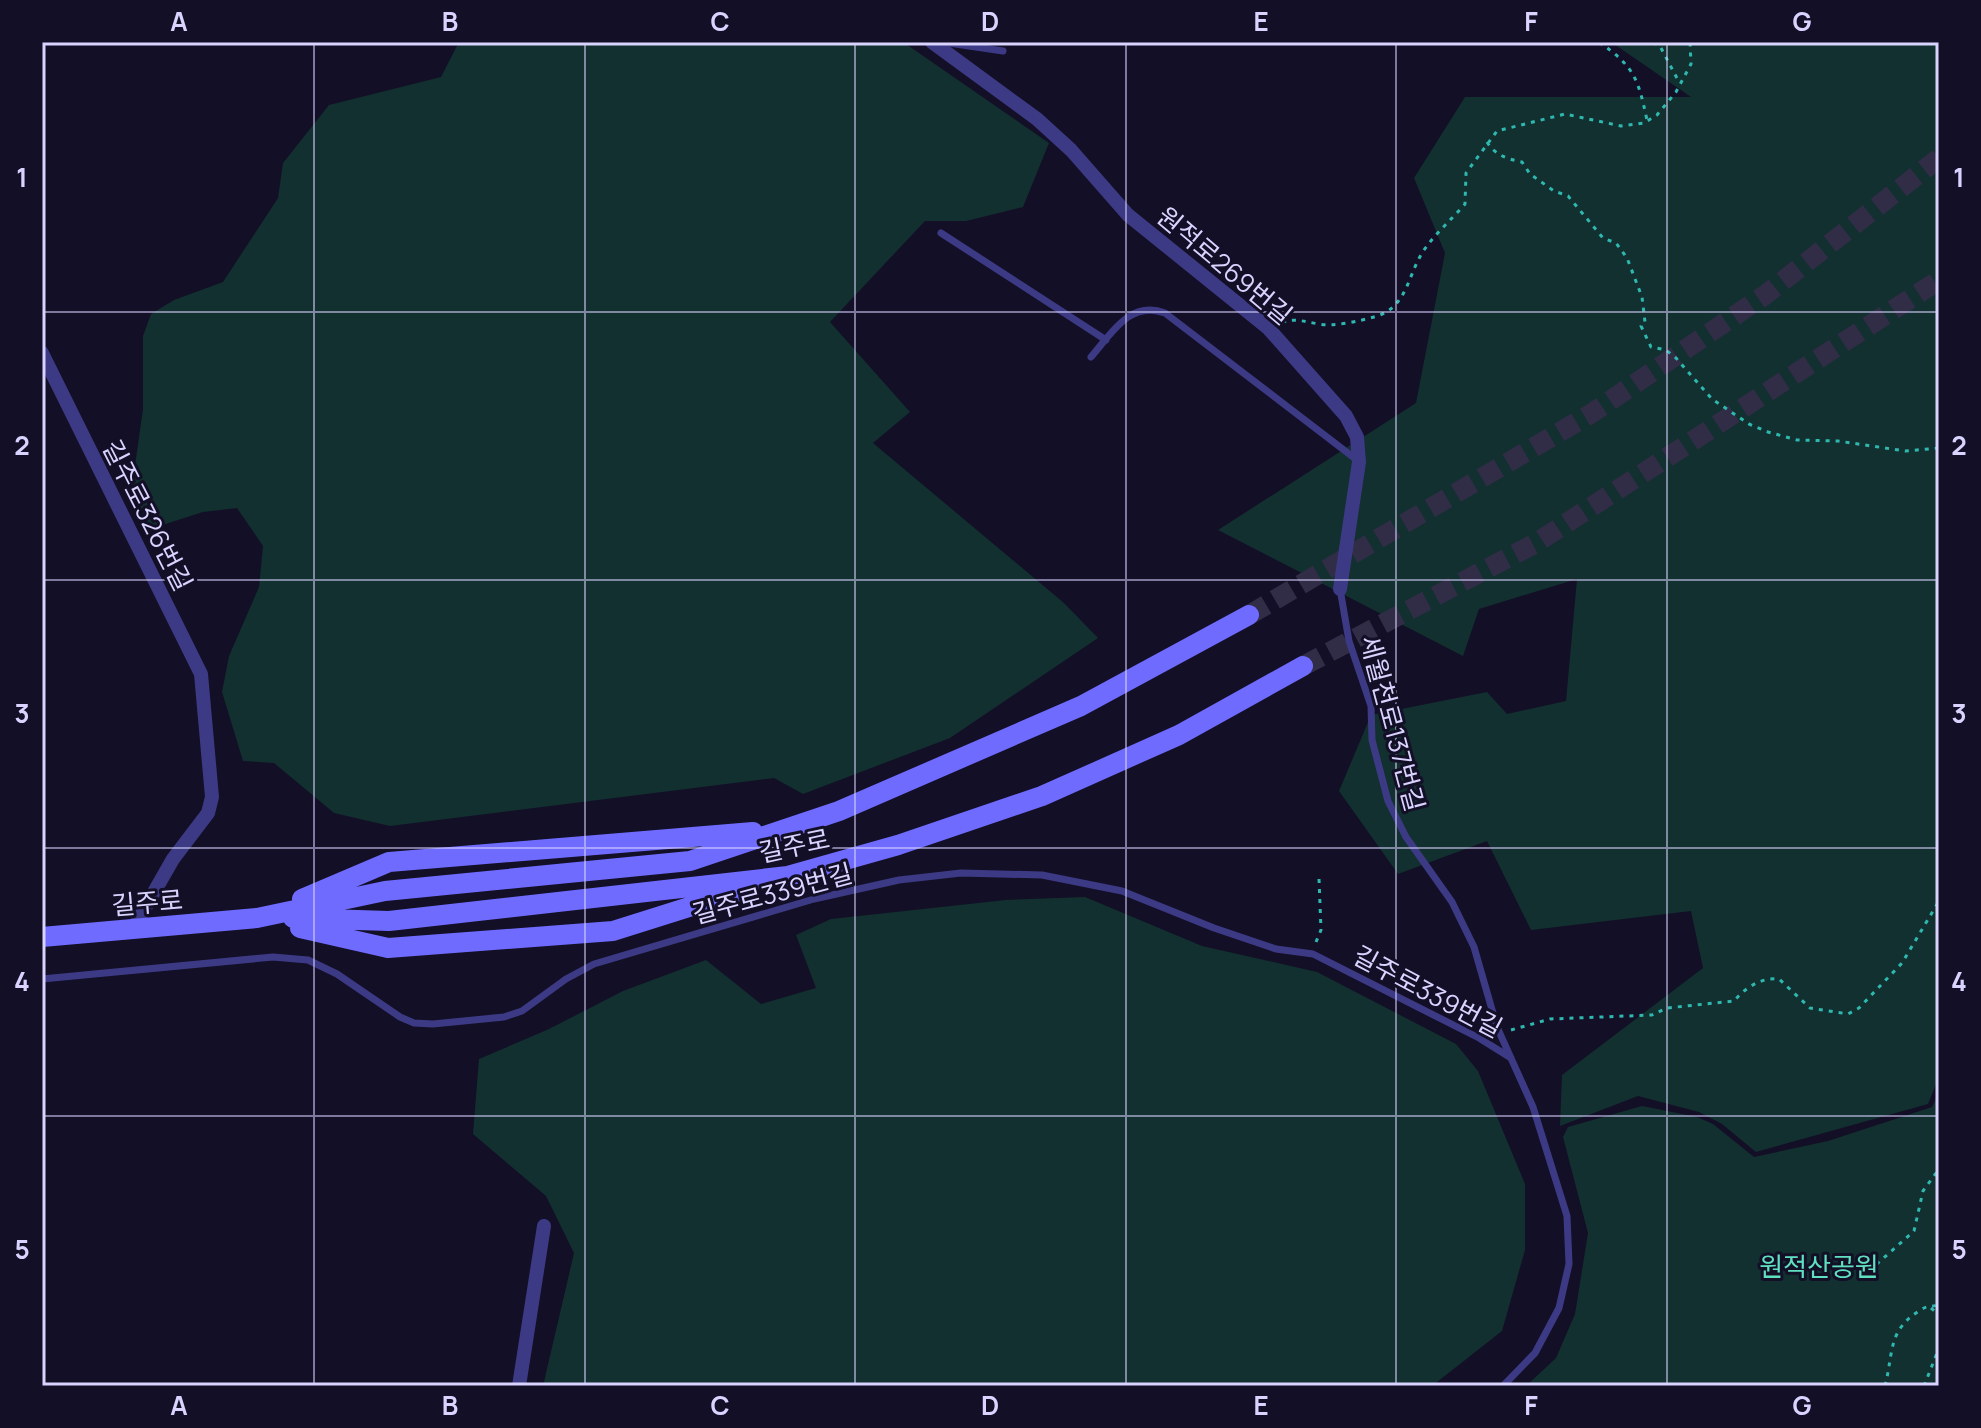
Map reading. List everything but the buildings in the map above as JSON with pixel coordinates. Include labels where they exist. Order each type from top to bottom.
[{"type":"main road","name":"길주로","points":[[257,918],[385,891],[690,861],[839,811],[1081,706],[1249,615]]},
{"type":"main road","name":"길주로","points":[[42,937],[257,918],[389,921],[788,876],[898,845],[1042,796],[1179,735],[1303,666]]},
{"type":"main road","points":[[257,918],[389,862],[787,829]]},
{"type":"main road","points":[[257,918],[388,948],[613,931],[788,876]]},
{"type":"street","name":"원적로269번길","points":[[932,42],[1037,119],[1071,150],[1137,223],[1268,328],[1346,416],[1357,437],[1359,462],[1340,589]]},
{"type":"street","name":"길주로326번길","points":[[43,357],[201,674],[205,694],[212,797],[208,813],[173,859],[133,929]]},
{"type":"street","points":[[519,1386],[544,1226]]},
{"type":"lane","points":[[942,42],[1003,51]]},
{"type":"lane","points":[[941,233],[1106,340]]},
{"type":"lane","points":[[1091,357],[1137,310],[1149,307],[1165,313],[1359,462]]},
{"type":"lane","name":"세월천로137번길","points":[[1340,589],[1349,641],[1371,706],[1372,740],[1388,801],[1406,837],[1452,902],[1474,947],[1501,1036],[1533,1107],[1561,1191],[1570,1242],[1559,1308],[1535,1353],[1503,1386]]},
{"type":"lane","name":"길주로339번길","points":[[42,979],[273,957],[308,960],[414,1023],[504,1017],[522,1011],[566,979],[594,964],[814,899],[899,880],[961,873],[1042,875],[1085,881],[1122,891],[1214,928],[1350,970],[1511,1058]]},
{"type":"path","points":[[1599,42],[1626,61],[1638,81],[1647,120]]},
{"type":"path","points":[[1653,42],[1661,48],[1679,82]]},
{"type":"path","points":[[1268,328],[1286,321],[1321,325],[1390,311],[1406,293],[1418,259],[1438,230],[1465,204],[1466,173],[1497,131],[1565,114],[1635,127],[1657,115],[1691,64],[1690,42]]},
{"type":"path","points":[[1487,142],[1492,150],[1507,159],[1522,162],[1530,174],[1568,196],[1603,238],[1616,243],[1627,258],[1642,297],[1645,322],[1641,326],[1651,347],[1666,350],[1676,358],[1712,399],[1749,424],[1797,440],[1838,441],[1905,451],[1939,448]]},
{"type":"path","points":[[1302,953],[1316,943],[1321,930],[1319,879]]},
{"type":"path","points":[[1501,1036],[1525,1023],[1550,1019],[1652,1015],[1667,1008],[1734,1001],[1746,988],[1773,978],[1779,979],[1810,1008],[1848,1014],[1859,1008],[1902,963],[1939,901]]},
{"type":"path","points":[[1869,1271],[1914,1231],[1923,1191],[1939,1169]]},
{"type":"path","points":[[1885,1386],[1891,1345],[1900,1325],[1923,1308],[1939,1304]]},
{"type":"path","points":[[1931,1308],[1939,1315]]},
{"type":"path","points":[[1924,1386],[1939,1348]]},
{"type":"green space","points":[[459,42],[903,42],[1049,143],[1023,207],[966,221],[925,221],[830,322],[910,412],[873,443],[1064,603],[1098,638],[950,738],[803,794],[774,778],[390,826],[334,813],[274,763],[243,761],[222,692],[229,656],[259,587],[263,546],[237,508],[203,512],[150,529],[132,487],[143,409],[143,336],[151,314],[174,300],[223,282],[278,198],[283,163],[329,105],[441,77]]},
{"type":"green space","points":[[1611,42],[1939,42],[1939,1077],[1928,1104],[1756,1152],[1722,1124],[1699,1112],[1638,1096],[1560,1126],[1562,1075],[1703,968],[1691,911],[1531,930],[1487,841],[1398,874],[1339,791],[1371,715],[1487,692],[1507,714],[1566,701],[1577,579],[1479,609],[1463,656],[1218,530],[1416,403],[1445,253],[1414,178],[1465,97],[1691,97]]},
{"type":"green space","points":[[1085,897],[1202,946],[1317,972],[1456,1044],[1478,1071],[1525,1184],[1525,1250],[1502,1331],[1432,1386],[543,1386],[574,1253],[546,1196],[473,1134],[479,1059],[549,1029],[623,991],[706,960],[761,1004],[816,988],[796,935],[831,919],[1006,900]]},
{"type":"green space","name":"원적산공원","points":[[1939,1092],[1937,1386],[1526,1386],[1556,1358],[1575,1314],[1588,1233],[1563,1137],[1568,1127],[1642,1106],[1697,1117],[1713,1124],[1754,1157],[1828,1141],[1932,1107]]},
{"type":"tunnel","points":[[1249,615],[1592,413],[1765,295],[1939,158]]},
{"type":"tunnel","points":[[1303,666],[1536,543],[1939,280]]}]
